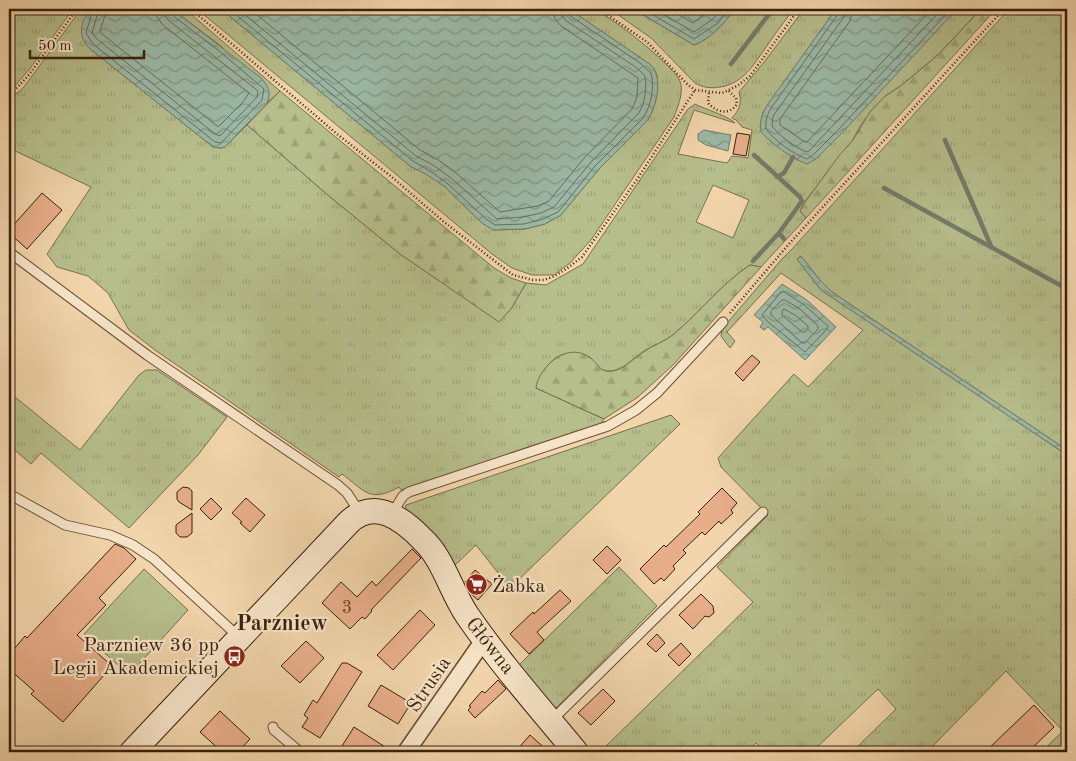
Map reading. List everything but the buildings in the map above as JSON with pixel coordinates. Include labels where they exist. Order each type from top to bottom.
[{"type":"street","points":[[132,752],[343,528],[360,513],[379,511],[391,515]]},
{"type":"street","name":"Główna","points":[[391,515],[416,533],[430,548],[463,610],[576,752]]},
{"type":"street","name":"Strusia","points":[[406,752],[479,647],[486,641]]},
{"type":"lane","points":[[9,252],[147,355],[338,484],[347,493],[360,513]]},
{"type":"lane","points":[[391,515],[403,496],[409,492],[608,426],[636,410],[657,393],[723,322]]},
{"type":"lane","points":[[9,496],[65,525],[110,535],[133,544],[154,559],[240,638]]},
{"type":"lane","points":[[551,721],[763,512]]},
{"type":"lane","points":[[272,727],[300,752]]},
{"type":"path","points":[[9,96],[28,76],[77,9]]},
{"type":"path","points":[[191,9],[337,134],[393,178],[444,222],[513,275],[533,280],[544,280],[554,276],[566,270],[582,256],[638,178],[695,90]]},
{"type":"path","points":[[598,9],[647,42],[687,84],[695,90],[709,93],[722,93],[737,86],[750,76],[799,9]]},
{"type":"path","points":[[723,322],[789,244],[1004,9]]},
{"type":"path","points":[[709,93],[708,103],[716,109],[725,112],[733,110],[737,104],[736,98],[728,90]]},
{"type":"green space","points":[[9,9],[53,9],[59,13],[63,9],[73,9],[31,67],[9,93]]},
{"type":"green space","points":[[81,9],[89,9],[85,19],[83,34],[89,48],[213,147],[225,147],[247,125],[400,254],[499,321],[511,309],[526,283],[546,285],[583,264],[688,109],[695,104],[735,123],[694,110],[678,154],[727,163],[732,156],[748,158],[752,130],[742,127],[732,118],[740,106],[739,92],[804,9],[836,9],[763,112],[760,127],[767,138],[797,160],[816,159],[957,9],[981,9],[939,54],[902,85],[884,97],[860,126],[853,140],[806,200],[800,211],[806,218],[761,267],[750,265],[720,289],[674,334],[644,351],[619,369],[605,370],[599,368],[590,357],[570,354],[563,354],[552,361],[543,373],[536,388],[604,419],[600,425],[441,479],[401,490],[399,487],[389,492],[375,495],[363,490],[342,474],[339,477],[155,350],[129,330],[108,293],[88,276],[57,267],[47,254],[91,187],[9,148],[9,100],[24,87]],"holes":[[[713,185],[749,200],[733,238],[696,222]]]},
{"type":"green space","points":[[172,9],[185,9],[280,91],[267,103],[269,99],[221,46]]},
{"type":"green space","points":[[197,9],[221,9],[410,166],[444,186],[482,223],[493,230],[525,229],[545,224],[561,215],[599,169],[647,121],[654,106],[657,82],[656,74],[651,65],[569,9],[592,9],[638,40],[674,72],[681,83],[680,98],[674,117],[591,240],[570,263],[554,275],[532,275],[512,268],[492,254]]},
{"type":"green space","points":[[610,9],[633,9],[694,45],[712,35],[735,9],[794,9],[745,75],[726,86],[713,88],[695,83],[651,38]]},
{"type":"green space","points":[[981,9],[996,9],[806,218],[800,211],[803,205],[838,157],[853,140],[870,112],[884,97],[902,85],[939,54]]},
{"type":"green space","points":[[1009,9],[1067,9],[1067,450],[832,292],[801,256],[797,259],[821,290],[1067,455],[1067,752],[1041,752],[1063,731],[1006,671],[927,752],[852,752],[896,709],[878,689],[812,752],[766,752],[756,743],[746,752],[600,752],[753,602],[717,567],[768,515],[721,467],[718,458],[794,374],[808,387],[863,330],[781,273],[727,332],[735,341],[730,348],[721,336],[722,329],[781,260]]},
{"type":"green space","points":[[280,91],[494,268],[511,278],[526,283],[511,309],[499,322],[400,254],[247,125]]},
{"type":"green space","points":[[750,265],[761,267],[674,364],[638,397],[604,419],[536,388],[540,376],[548,365],[567,353],[578,352],[583,354],[593,360],[600,368],[607,371],[624,367],[646,350],[674,334],[720,289]]},
{"type":"green space","points":[[146,370],[157,370],[227,417],[198,455],[129,528],[41,453],[31,464],[9,445],[9,392],[80,450],[139,375]]},
{"type":"green space","points":[[671,415],[680,424],[510,588],[476,545],[450,570],[405,512],[406,505]]},
{"type":"green space","points":[[619,567],[657,606],[553,711],[518,666]]},
{"type":"green space","points":[[144,569],[188,610],[129,675],[84,634]]},
{"type":"water","points":[[89,9],[172,9],[261,78],[268,90],[267,103],[225,147],[213,147],[89,48],[83,38],[82,29]]},
{"type":"water","points":[[221,9],[569,9],[651,65],[655,71],[658,85],[656,101],[647,121],[599,169],[561,215],[545,224],[525,229],[493,230],[482,223],[444,186],[410,166]]},
{"type":"water","points":[[633,9],[735,9],[712,35],[694,45]]},
{"type":"water","points":[[836,9],[957,9],[841,134],[816,159],[807,164],[782,151],[771,142],[761,132],[761,120],[770,101]]},
{"type":"water","points":[[704,130],[731,135],[728,151],[706,145],[698,140],[698,134]]},
{"type":"water","points":[[801,256],[832,292],[1067,450],[1067,455],[821,290],[797,259]]},
{"type":"water","points":[[782,284],[807,300],[836,327],[805,360],[768,327],[764,330],[760,327],[763,322],[754,315]]},
{"type":"waterway","points":[[731,64],[773,9]]},
{"type":"waterway","points":[[945,140],[991,246]]},
{"type":"waterway","points":[[753,261],[779,233],[802,201],[800,197],[754,155]]},
{"type":"waterway","points":[[777,177],[784,173],[793,157]]},
{"type":"waterway","points":[[884,188],[1067,289]]},
{"type":"waterway","points":[[779,233],[784,239]]},
{"type":"place","name":"Żabka","points":[[476,585]]},
{"type":"place","name":"Parzniew 36 pp Legii Akademickiej","points":[[235,656]]},
{"type":"district","name":"Parzniew","points":[[282,622]]}]
